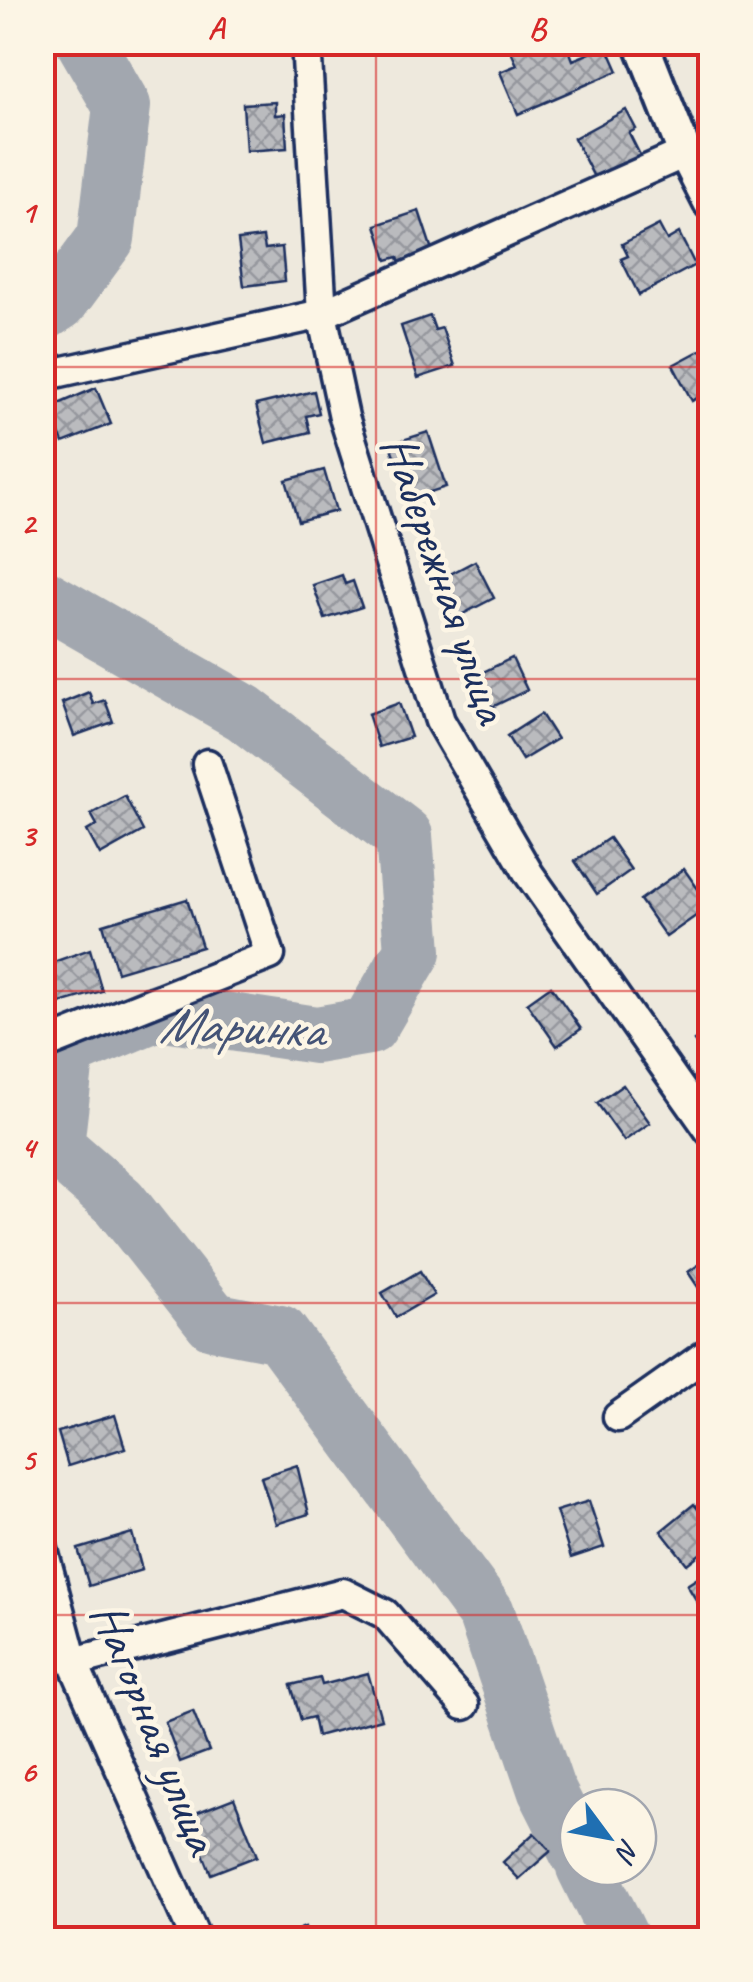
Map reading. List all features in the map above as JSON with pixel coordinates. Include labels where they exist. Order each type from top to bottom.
[{"type":"street","name":"Набережная улица","points":[[306,42],[322,314],[344,417],[440,721],[529,874],[710,1131]]},
{"type":"street","points":[[641,42],[685,153],[710,201]]},
{"type":"street","points":[[42,376],[322,314],[685,153]]},
{"type":"street","points":[[42,1046],[270,955],[207,764]]},
{"type":"street","points":[[618,1417],[710,1352]]},
{"type":"street","name":"Нагорная улица","points":[[42,1546],[73,1662],[196,1940]]},
{"type":"street","points":[[73,1662],[342,1593],[385,1614],[464,1704]]},
{"type":"building","points":[[507,42],[566,42],[573,60],[607,46],[618,71],[518,114],[500,72],[517,65]]},
{"type":"building","points":[[275,102],[275,115],[285,114],[287,148],[246,151],[243,104]]},
{"type":"building","points":[[626,110],[636,129],[629,133],[642,159],[597,183],[574,138]]},
{"type":"building","points":[[419,211],[433,253],[400,264],[398,257],[387,260],[376,225]]},
{"type":"building","points":[[659,225],[667,240],[679,233],[695,265],[639,295],[621,259],[628,256],[622,244]]},
{"type":"building","points":[[263,237],[265,249],[282,247],[285,281],[244,286],[238,240]]},
{"type":"building","points":[[430,316],[435,330],[442,328],[455,366],[418,378],[401,326]]},
{"type":"building","points":[[703,349],[710,357],[710,411],[702,395],[692,401],[673,365]]},
{"type":"building","points":[[96,388],[111,424],[63,443],[49,408]]},
{"type":"building","points":[[314,391],[319,413],[306,416],[310,432],[266,443],[256,405]]},
{"type":"building","points":[[428,432],[446,487],[408,499],[390,444]]},
{"type":"building","points":[[324,470],[336,511],[298,521],[286,480]]},
{"type":"building","points":[[475,561],[494,598],[453,619],[435,582]]},
{"type":"building","points":[[342,575],[345,584],[353,581],[362,607],[325,619],[313,585]]},
{"type":"building","points":[[512,658],[527,690],[492,707],[477,675]]},
{"type":"building","points":[[89,692],[93,704],[105,700],[113,722],[74,736],[62,703]]},
{"type":"building","points":[[399,703],[411,737],[379,747],[368,714]]},
{"type":"building","points":[[541,714],[557,739],[522,760],[507,736]]},
{"type":"building","points":[[125,796],[143,831],[100,855],[87,831],[97,825],[91,814]]},
{"type":"building","points":[[609,838],[631,870],[597,894],[575,861]]},
{"type":"building","points":[[684,869],[710,906],[666,937],[640,900]]},
{"type":"building","points":[[187,899],[202,947],[117,972],[103,924]]},
{"type":"building","points":[[90,949],[102,991],[50,1006],[42,966]]},
{"type":"building","points":[[551,986],[581,1029],[557,1046],[527,1003]]},
{"type":"building","points":[[710,1029],[710,1064],[694,1041]]},
{"type":"building","points":[[623,1085],[650,1123],[624,1141],[597,1103]]},
{"type":"building","points":[[710,1257],[710,1300],[708,1302],[688,1272]]},
{"type":"building","points":[[420,1271],[434,1295],[396,1317],[382,1293]]},
{"type":"building","points":[[115,1415],[125,1448],[68,1466],[58,1432]]},
{"type":"building","points":[[297,1465],[309,1514],[276,1524],[261,1477]]},
{"type":"building","points":[[589,1501],[604,1547],[571,1558],[556,1511]]},
{"type":"building","points":[[694,1504],[710,1525],[710,1546],[687,1564],[661,1531]]},
{"type":"building","points":[[132,1533],[142,1570],[89,1586],[78,1549]]},
{"type":"building","points":[[710,1570],[710,1623],[687,1585]]},
{"type":"building","points":[[368,1673],[381,1719],[317,1736],[313,1717],[301,1720],[291,1685],[320,1678],[322,1685]]},
{"type":"building","points":[[193,1711],[209,1751],[180,1762],[165,1722]]},
{"type":"building","points":[[234,1798],[257,1856],[211,1874],[188,1816]]},
{"type":"building","points":[[534,1833],[551,1851],[519,1879],[503,1862]]},
{"type":"building","points":[[305,1927],[310,1940],[274,1940]]},
{"type":"waterway","name":"Маринка","points":[[42,313],[59,302],[106,238],[122,106],[85,42]]},
{"type":"waterway","name":"Маринка","points":[[42,597],[244,713],[404,836],[413,951],[369,1026],[316,1035],[159,1011],[66,1050],[55,1146],[119,1202],[213,1321],[280,1334],[486,1613],[546,1789],[558,1813]]},
{"type":"waterway","name":"Маринка","points":[[595,1887],[621,1940]]}]
